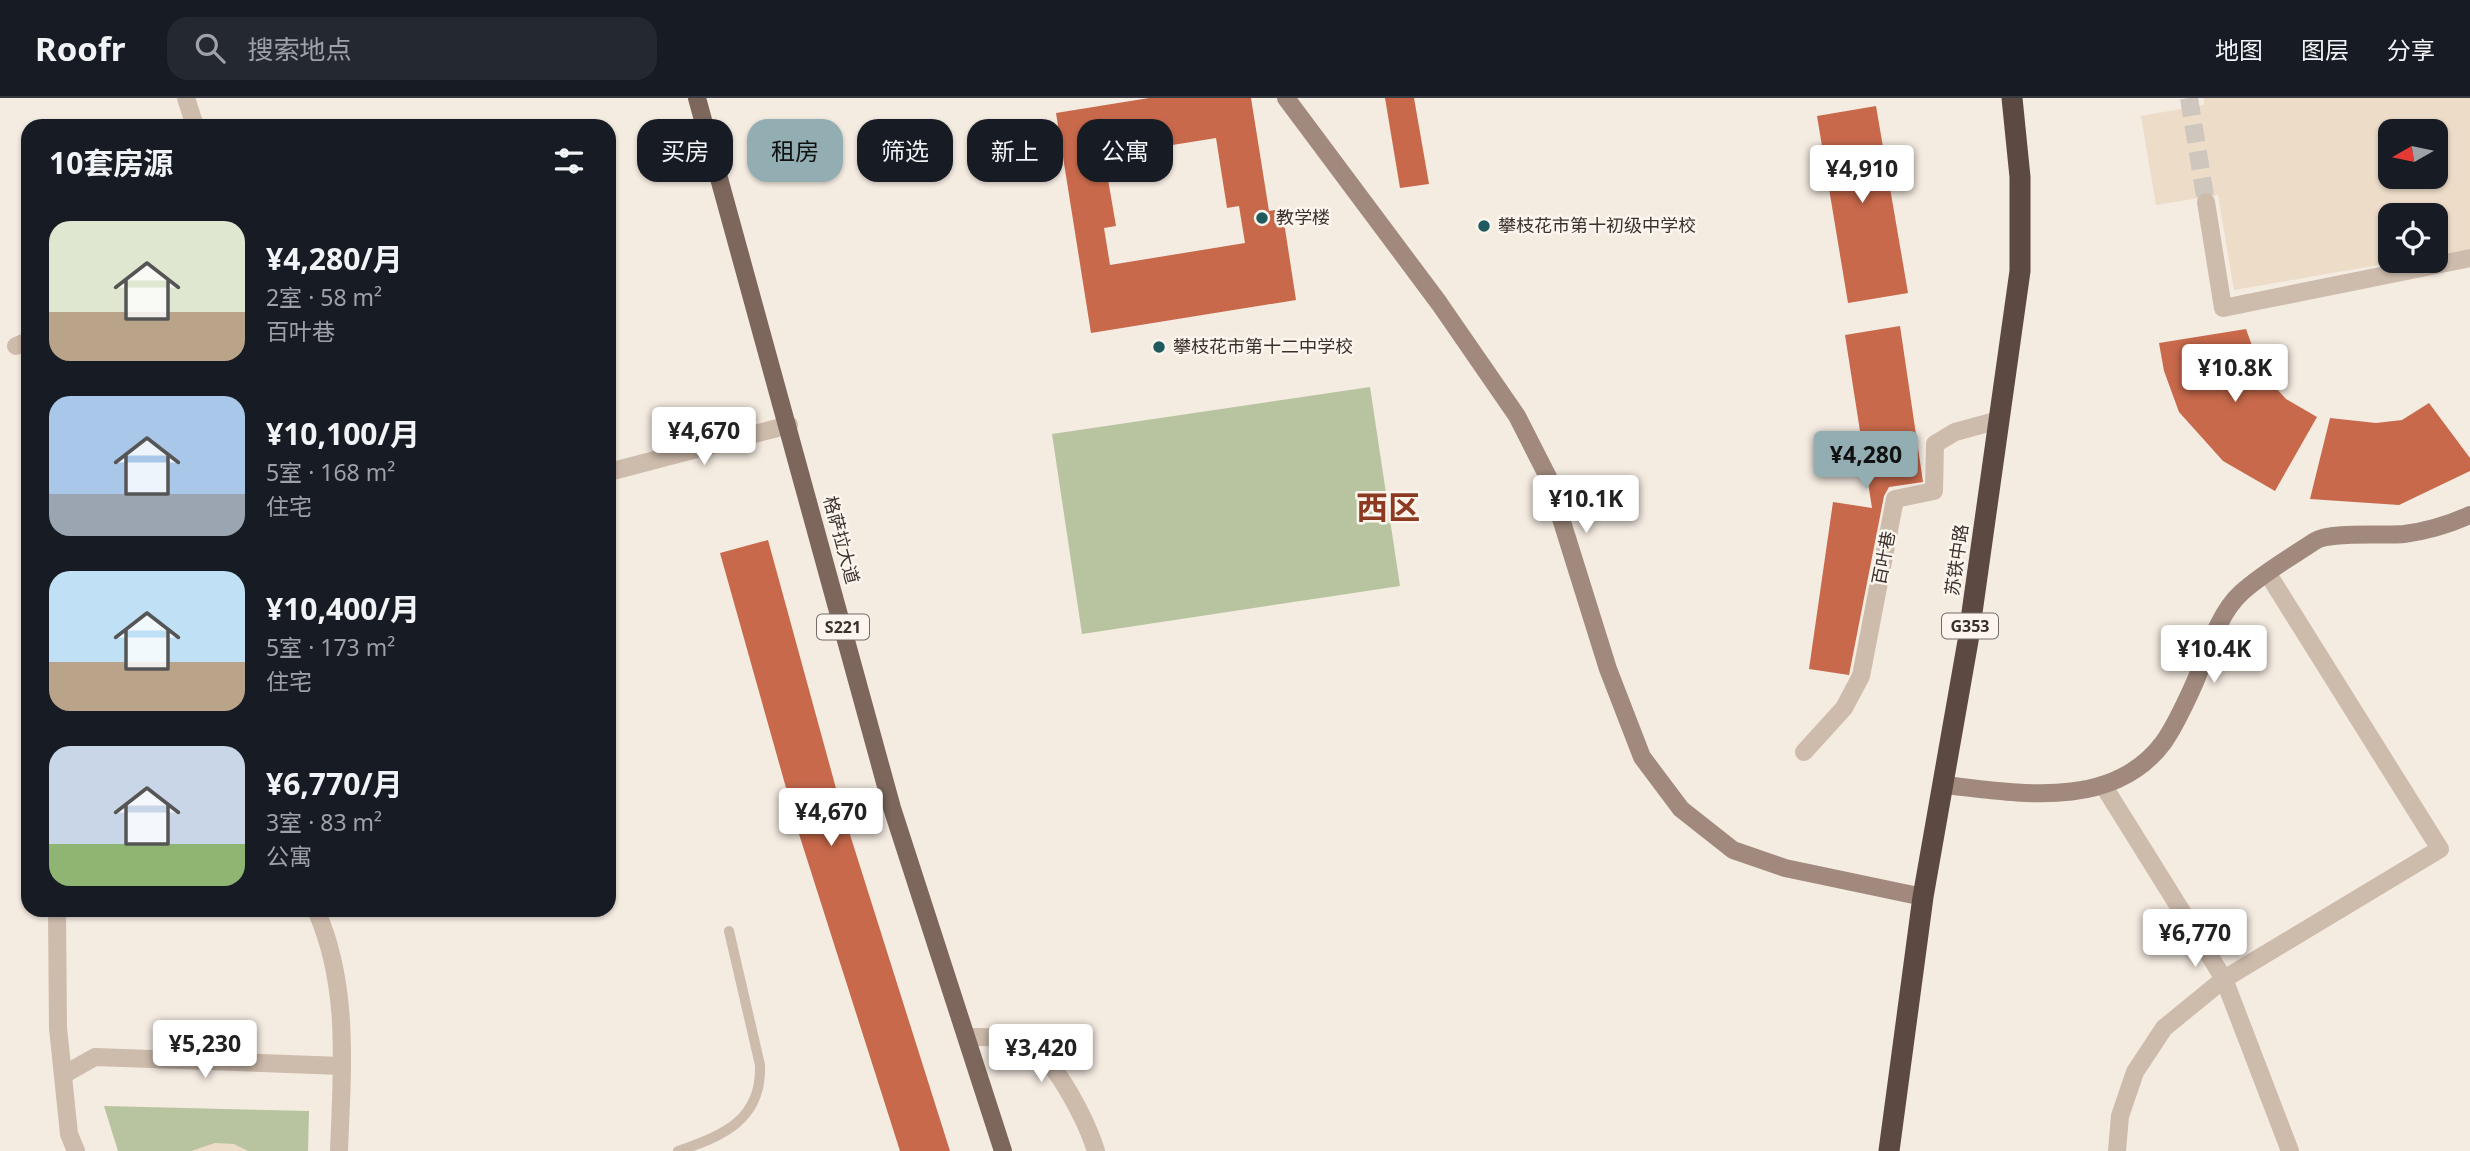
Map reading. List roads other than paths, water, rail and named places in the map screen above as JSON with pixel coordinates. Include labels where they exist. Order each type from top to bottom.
[{"type":"highway","name":"苏铁中路","points":[[1889,1151],[1923,897],[1945,785],[2020,271],[2020,177],[2012,98]]},
{"type":"main road","name":"格萨拉大道","points":[[696,98],[789,425],[892,808],[969,1037],[1003,1151]]},
{"type":"street","points":[[186,98],[193,119]]},
{"type":"street","points":[[1286,98],[1439,303],[1517,416],[1548,477],[1608,669],[1642,757],[1681,809],[1733,850],[1785,869],[1923,897]]},
{"type":"street","points":[[2206,202],[2224,308],[2470,258]]},
{"type":"street","name":"百叶巷","points":[[1804,752],[1844,708],[1861,676],[1895,499],[1934,491],[1935,444],[1955,432],[1999,420]]},
{"type":"street","points":[[616,470],[789,425]]},
{"type":"street","points":[[1945,785],[2024,794],[2067,793],[2103,785],[2135,769],[2162,744],[2183,708],[2219,626],[2240,594],[2319,538],[2413,533],[2444,527],[2470,515]]},
{"type":"street","points":[[2117,1151],[2120,1116],[2135,1073],[2164,1028],[2224,979],[2440,849],[2268,574]]},
{"type":"street","points":[[2103,785],[2224,979],[2290,1151]]},
{"type":"street","points":[[57,917],[58,1028],[69,1134],[76,1151]]},
{"type":"street","points":[[318,917],[339,988],[342,1066],[339,1151]]},
{"type":"street","points":[[969,1037],[999,1037],[1030,1046],[1053,1067],[1096,1151]]},
{"type":"street","points":[[63,1075],[95,1056],[342,1066]]},
{"type":"lane","points":[[678,1151],[725,1130],[743,1118],[755,1102],[761,1085],[760,1065],[729,931]]},
{"type":"tunnel","points":[[2189,98],[2206,202]]},
{"type":"place","name":"教学楼","points":[[1262,218]]},
{"type":"place","name":"攀枝花市第十初级中学校","points":[[1484,226]]},
{"type":"place","name":"攀枝花市第十二中学校","points":[[1159,347]]},
{"type":"district","name":"西区","points":[[1388,508]]}]
